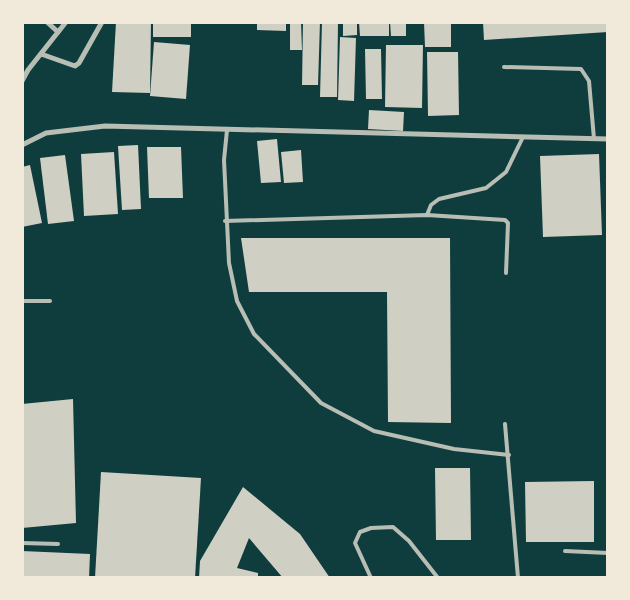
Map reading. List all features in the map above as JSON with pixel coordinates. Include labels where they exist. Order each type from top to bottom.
[{"type":"street","points":[[47,22],[58,32]]},
{"type":"street","points":[[22,81],[66,22]]},
{"type":"street","points":[[41,54],[75,66],[79,63],[102,22]]},
{"type":"street","points":[[22,145],[46,134],[105,126],[608,139]]},
{"type":"lane","points":[[504,67],[581,70],[589,81],[594,139]]},
{"type":"lane","points":[[227,130],[224,160],[225,220],[229,263],[237,302],[254,334],[321,403],[374,431],[454,449],[509,455]]},
{"type":"lane","points":[[427,215],[431,205],[438,199],[486,188],[506,172],[523,137]]},
{"type":"lane","points":[[225,220],[427,215],[505,220],[508,223],[506,273]]},
{"type":"lane","points":[[22,301],[50,301]]},
{"type":"lane","points":[[505,424],[518,578]]},
{"type":"lane","points":[[371,578],[355,543],[360,532],[371,528],[393,527],[409,541],[438,578]]},
{"type":"lane","points":[[22,543],[58,544]]},
{"type":"lane","points":[[565,551],[608,553]]},
{"type":"building","points":[[116,22],[151,22],[150,93],[112,92]]},
{"type":"building","points":[[153,22],[191,22],[191,37],[153,37]]},
{"type":"building","points":[[257,22],[286,22],[286,31],[257,30]]},
{"type":"building","points":[[290,22],[301,22],[302,50],[290,50]]},
{"type":"building","points":[[303,22],[320,22],[318,85],[302,85]]},
{"type":"building","points":[[322,22],[338,22],[337,97],[320,97]]},
{"type":"building","points":[[343,22],[357,22],[357,35],[343,36]]},
{"type":"building","points":[[359,22],[389,22],[389,36],[360,36]]},
{"type":"building","points":[[390,22],[406,22],[406,36],[391,36]]},
{"type":"building","points":[[424,22],[451,22],[451,47],[425,47]]},
{"type":"building","points":[[483,22],[608,22],[608,32],[484,40]]},
{"type":"building","points":[[340,37],[356,38],[354,101],[338,100]]},
{"type":"building","points":[[154,42],[190,45],[186,99],[150,96]]},
{"type":"building","points":[[386,45],[423,45],[422,108],[385,107]]},
{"type":"building","points":[[365,49],[381,49],[382,99],[366,99]]},
{"type":"building","points":[[427,52],[458,52],[459,115],[428,116]]},
{"type":"building","points":[[369,110],[404,112],[403,131],[368,129]]},
{"type":"building","points":[[277,139],[281,182],[261,183],[257,141]]},
{"type":"building","points":[[138,145],[141,209],[122,210],[118,146]]},
{"type":"building","points":[[147,147],[181,147],[183,198],[149,198]]},
{"type":"building","points":[[301,150],[303,182],[284,183],[281,152]]},
{"type":"building","points":[[114,152],[118,214],[84,216],[81,154]]},
{"type":"building","points":[[599,154],[602,235],[543,237],[540,156]]},
{"type":"building","points":[[65,155],[74,221],[48,224],[40,158]]},
{"type":"building","points":[[30,165],[42,223],[22,227],[22,167]]},
{"type":"building","points":[[241,238],[450,238],[451,423],[388,422],[387,292],[249,292]]},
{"type":"building","points":[[73,399],[76,523],[22,528],[22,404]]},
{"type":"building","points":[[435,468],[470,468],[471,540],[436,540]]},
{"type":"building","points":[[101,472],[201,478],[195,578],[95,578]]},
{"type":"building","points":[[594,481],[594,542],[526,542],[525,482]]},
{"type":"building","points":[[243,487],[300,534],[330,578],[283,578],[249,538],[237,568],[258,573],[258,578],[199,578],[200,561]]},
{"type":"building","points":[[22,551],[90,554],[89,578],[22,578]]}]
